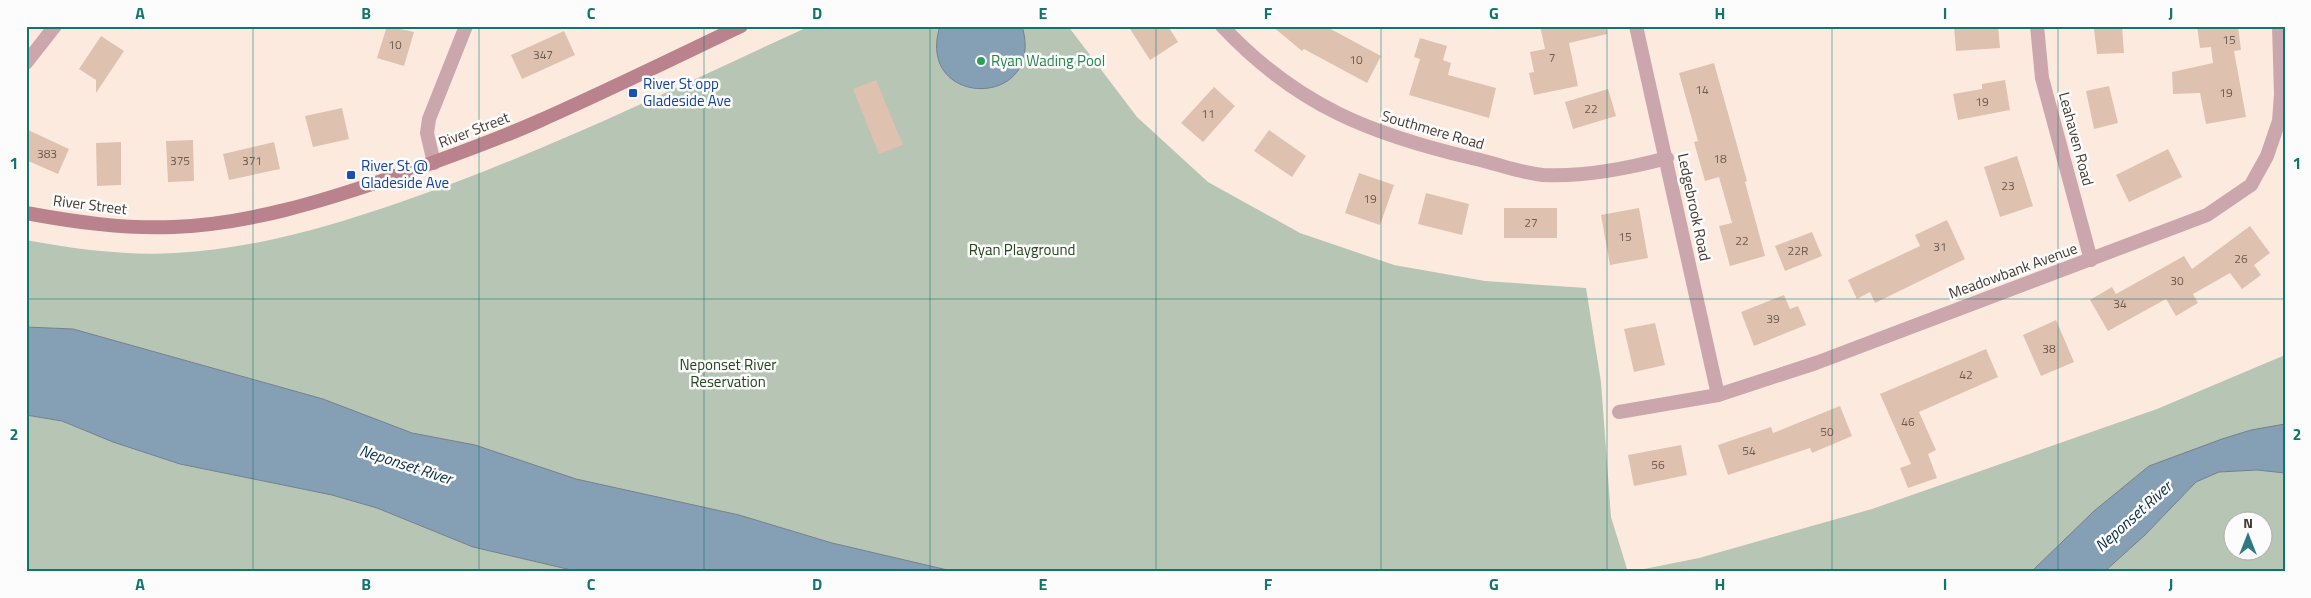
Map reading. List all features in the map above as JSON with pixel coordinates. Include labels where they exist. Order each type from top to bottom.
[{"type":"main road","name":"River Street","points":[[26,213],[122,227],[175,227],[267,214],[314,202],[434,162],[539,122],[741,26]]},
{"type":"street","points":[[26,63],[55,26]]},
{"type":"street","points":[[434,162],[427,133],[429,119],[466,26]]},
{"type":"street","name":"Southmere Road","points":[[1222,26],[1256,60],[1316,102],[1360,125],[1414,144],[1542,174],[1614,172],[1667,158]]},
{"type":"street","name":"Ledgebrook Road","points":[[1636,26],[1667,158],[1718,394]]},
{"type":"street","name":"Leahaven Road","points":[[2036,26],[2042,78],[2091,260]]},
{"type":"street","name":"Meadowbank Avenue","points":[[1619,412],[1718,394],[1816,363],[2207,215],[2251,185],[2267,156],[2279,121],[2281,94],[2279,26]]},
{"type":"green space","points":[[810,26],[1068,26],[1137,117],[1208,182],[1300,233],[1394,265],[1485,281],[1586,288],[1601,382],[1611,517],[1628,572],[956,572],[832,543],[739,515],[576,479],[475,445],[412,433],[323,399],[73,329],[26,327],[26,240],[100,251],[156,254],[232,247],[316,229],[398,203],[503,164],[606,120]]},
{"type":"green space","points":[[2285,355],[2285,424],[2251,430],[2149,466],[2094,511],[2031,572],[1629,572],[1699,558],[1872,509],[2157,409]]},
{"type":"green space","points":[[26,415],[62,421],[113,442],[180,464],[332,495],[377,508],[473,547],[580,572],[26,572]]},
{"type":"green space","points":[[2257,470],[2285,473],[2285,572],[2104,572],[2145,535],[2196,482],[2219,472]]},
{"type":"water","name":"Ryan Wading Pool","points":[[940,26],[1022,26],[1025,54],[1016,73],[1000,85],[981,89],[961,85],[945,73],[937,53]]},
{"type":"water","name":"Neponset River","points":[[26,327],[73,329],[323,399],[412,433],[475,445],[576,479],[739,515],[832,543],[956,572],[580,572],[473,547],[377,508],[332,495],[180,464],[113,442],[62,421],[26,415]]},
{"type":"water","name":"Neponset River","points":[[2285,424],[2285,473],[2257,470],[2219,472],[2196,482],[2145,535],[2104,572],[2031,572],[2094,511],[2149,466],[2251,430]]},
{"type":"building","points":[[387,26],[414,32],[404,66],[377,58]]},
{"type":"building","points":[[1128,26],[1168,26],[1178,42],[1150,60]]},
{"type":"building","points":[[1272,26],[1325,26],[1381,56],[1367,83],[1304,49],[1302,51]]},
{"type":"building","points":[[1540,26],[1606,26],[1607,34],[1569,43],[1578,86],[1534,95],[1529,73],[1534,72],[1530,52],[1545,49]]},
{"type":"building","points":[[1954,26],[1998,26],[2000,48],[1956,51]]},
{"type":"building","points":[[2197,26],[2238,26],[2241,50],[2234,51],[2246,117],[2206,124],[2200,93],[2173,94],[2172,72],[2213,63],[2211,47],[2200,48]]},
{"type":"building","points":[[2122,27],[2124,53],[2097,54],[2094,29]]},
{"type":"building","points":[[564,31],[575,55],[522,79],[511,55]]},
{"type":"building","points":[[101,36],[124,51],[96,93],[96,80],[79,69]]},
{"type":"building","points":[[1420,38],[1447,46],[1443,60],[1451,63],[1448,75],[1496,88],[1489,118],[1409,95],[1420,59],[1414,57]]},
{"type":"building","points":[[1714,63],[1747,181],[1745,182],[1765,256],[1730,266],[1719,226],[1732,223],[1719,177],[1705,181],[1694,142],[1698,141],[1679,73]]},
{"type":"building","points":[[876,80],[903,145],[879,154],[853,89]]},
{"type":"building","points":[[2005,80],[2010,110],[1958,120],[1953,94],[1982,89],[1982,84]]},
{"type":"building","points":[[2109,86],[2118,123],[2094,129],[2086,91]]},
{"type":"building","points":[[1214,87],[1235,106],[1203,142],[1181,123]]},
{"type":"building","points":[[1608,89],[1616,116],[1573,129],[1565,102]]},
{"type":"building","points":[[342,108],[349,139],[313,147],[305,116]]},
{"type":"building","points":[[26,129],[69,149],[58,174],[26,160]]},
{"type":"building","points":[[1269,130],[1306,156],[1292,177],[1254,151]]},
{"type":"building","points":[[193,140],[194,181],[168,182],[166,141]]},
{"type":"building","points":[[121,142],[121,185],[97,186],[96,143]]},
{"type":"building","points":[[274,142],[280,169],[229,180],[223,154]]},
{"type":"building","points":[[2168,149],[2182,177],[2129,202],[2116,175]]},
{"type":"building","points":[[2017,156],[2033,206],[2000,217],[1984,167]]},
{"type":"building","points":[[1359,173],[1394,185],[1380,225],[1345,213]]},
{"type":"building","points":[[1426,193],[1469,204],[1462,235],[1418,224]]},
{"type":"building","points":[[1504,208],[1557,208],[1557,238],[1504,238]]},
{"type":"building","points":[[1639,208],[1648,258],[1610,265],[1601,215]]},
{"type":"building","points":[[1947,220],[1965,259],[1875,303],[1870,292],[1857,299],[1848,280],[1920,246],[1915,235]]},
{"type":"building","points":[[2250,226],[2270,253],[2254,265],[2261,275],[2242,289],[2230,273],[2193,294],[2198,303],[2176,316],[2166,299],[2108,331],[2090,300],[2112,287],[2116,294],[2184,256],[2192,269]]},
{"type":"building","points":[[1812,232],[1822,256],[1785,271],[1775,246]]},
{"type":"building","points":[[1784,295],[1790,309],[1798,306],[1806,325],[1754,346],[1741,312]]},
{"type":"building","points":[[2056,320],[2074,362],[2041,376],[2023,335]]},
{"type":"building","points":[[1655,323],[1665,365],[1634,372],[1624,329]]},
{"type":"building","points":[[1986,349],[1998,377],[1919,412],[1936,450],[1928,454],[1937,478],[1908,488],[1900,468],[1911,464],[1880,394]]},
{"type":"building","points":[[1840,406],[1852,436],[1812,453],[1810,448],[1728,475],[1718,445],[1771,427],[1773,433]]},
{"type":"building","points":[[1681,445],[1687,475],[1634,486],[1628,455]]},
{"type":"place","name":"Ryan Wading Pool","points":[[981,61]]},
{"type":"place","name":"River St opp Gladeside Ave","points":[[633,93]]},
{"type":"place","name":"River St @ Gladeside Ave","points":[[351,175]]},
{"type":"park label","name":"Ryan Playground","points":[[1022,250]]},
{"type":"park label","name":"Neponset River Reservation","points":[[728,374]]}]
